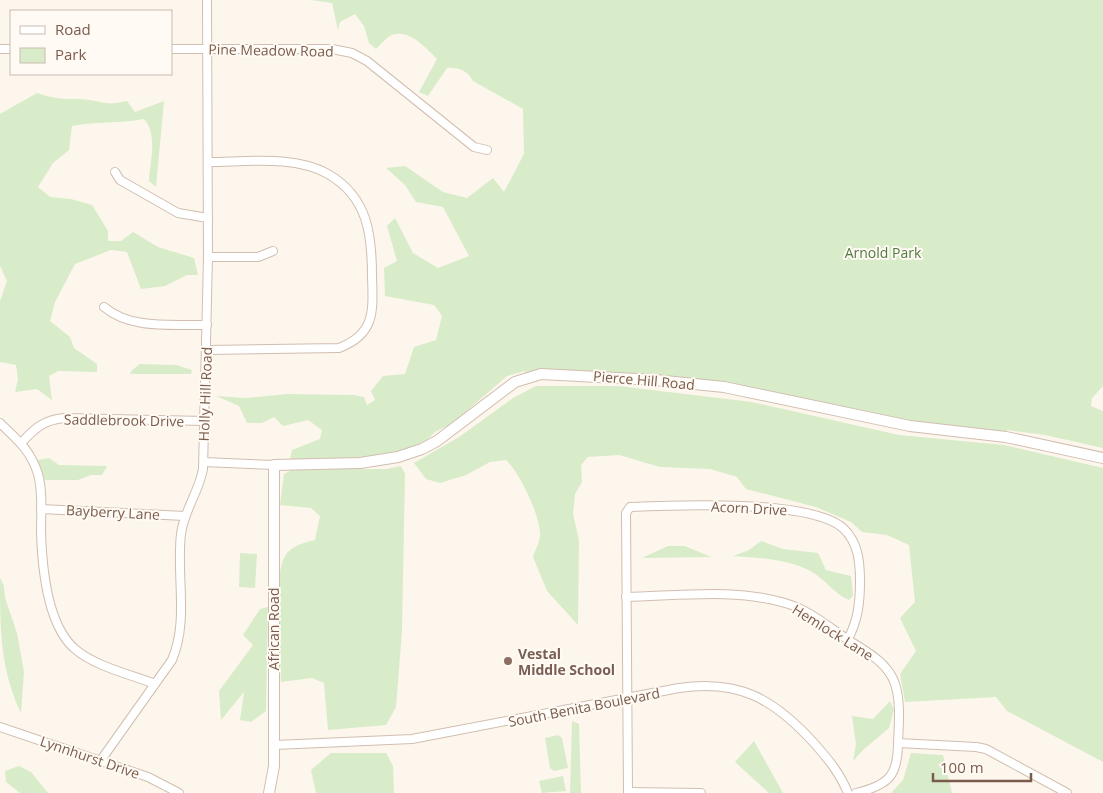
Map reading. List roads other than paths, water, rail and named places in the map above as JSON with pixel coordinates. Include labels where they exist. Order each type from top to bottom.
[{"type":"street","name":"Holly Hill Road","points":[[101,760],[172,660],[180,632],[180,557],[184,516],[201,482],[204,462],[208,257],[207,0]]},
{"type":"street","name":"Pine Meadow Road","points":[[172,49],[332,49],[352,53],[368,61],[474,147],[487,150]]},
{"type":"street","points":[[207,350],[340,348],[359,338],[366,328],[373,311],[372,238],[360,206],[344,186],[317,168],[294,163],[208,162]]},
{"type":"street","points":[[115,172],[120,180],[178,213],[208,218]]},
{"type":"street","points":[[208,257],[258,257],[273,252]]},
{"type":"street","points":[[104,307],[114,316],[129,321],[207,325]]},
{"type":"street","name":"Pierce Hill Road","points":[[204,462],[274,465],[360,463],[398,458],[437,441],[515,382],[541,374],[606,376],[724,387],[910,426],[1006,437],[1103,458]]},
{"type":"street","name":"Saddlebrook Drive","points":[[22,442],[41,424],[50,420],[64,418],[205,421]]},
{"type":"street","points":[[0,423],[22,442],[38,473],[43,559],[56,622],[66,639],[75,650],[88,658],[155,684]]},
{"type":"street","name":"African Road","points":[[269,793],[273,781],[275,746],[274,465]]},
{"type":"street","name":"Acorn Drive","points":[[626,597],[626,513],[630,507],[758,506],[799,511],[837,524],[852,540],[860,562],[859,613],[848,640]]},
{"type":"street","name":"Bayberry Lane","points":[[41,509],[184,516]]},
{"type":"street","name":"Hemlock Lane","points":[[626,597],[754,596],[786,603],[874,656],[891,674],[895,684],[898,706],[897,763],[890,778],[872,789],[856,793]]},
{"type":"street","points":[[626,597],[628,793],[701,793]]},
{"type":"street","name":"South Benita Boulevard","points":[[275,746],[412,739],[701,685],[730,687],[750,693],[785,714],[832,763],[843,780],[848,793]]},
{"type":"street","name":"Lynnhurst Drive","points":[[0,727],[148,777],[179,793]]},
{"type":"street","points":[[898,743],[986,749],[1067,793]]},
{"type":"place","name":"Vestal Middle School","points":[[508,661]]},
{"type":"park label","name":"Arnold Park","points":[[883,252]]}]
